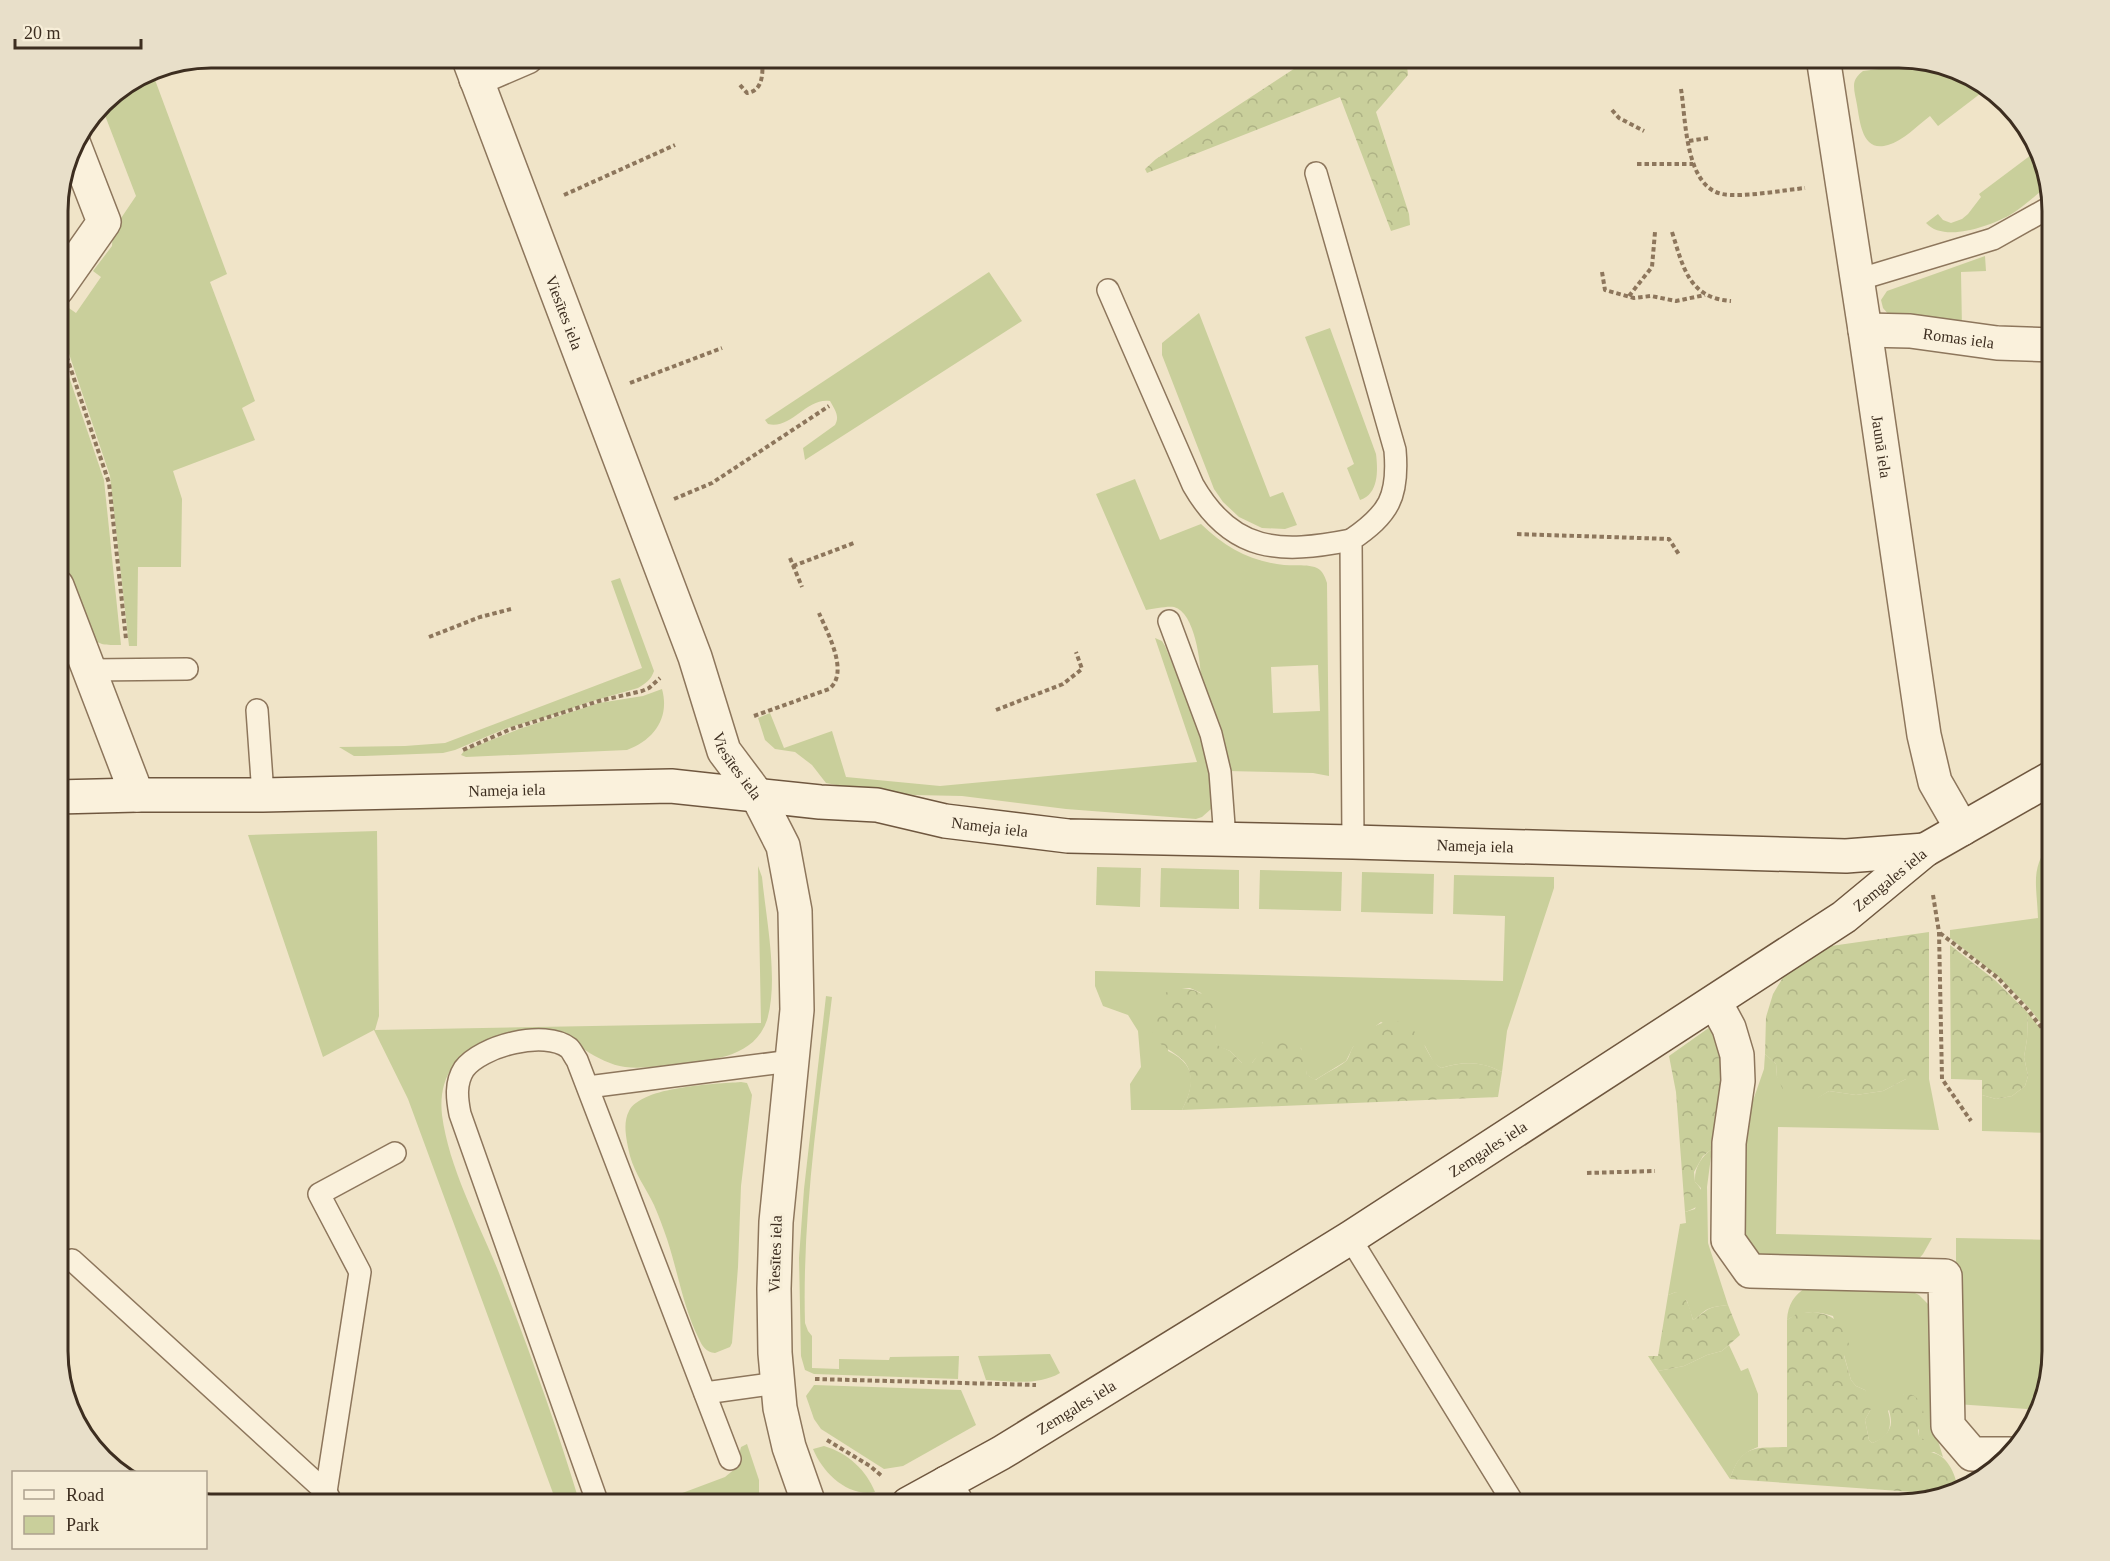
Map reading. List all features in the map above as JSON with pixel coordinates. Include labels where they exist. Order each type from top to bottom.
[{"type":"street","name":"Jaunā iela","points":[[1824,67],[1865,330],[1924,735],[1935,782],[1962,829]]},
{"type":"street","name":"Viesītes iela","points":[[472,68],[695,657],[724,751],[757,795],[783,846],[795,912],[797,1010],[776,1222],[774,1289],[793,1381],[789,1448],[805,1494]]},
{"type":"street","points":[[68,273],[104,222],[78,156]]},
{"type":"street","name":"Romas iela","points":[[1865,330],[1910,331],[1997,343],[2042,345]]},
{"type":"street","points":[[68,614],[137,795]]},
{"type":"street","name":"Zemgales iela","points":[[952,1494],[1000,1453],[1350,1238],[1844,917],[1925,850],[2042,783]]},
{"type":"street","name":"Nameja iela","points":[[68,797],[671,786],[820,802],[878,805],[945,821],[1068,836],[1846,856],[1925,850]]},
{"type":"street","points":[[1715,1002],[1729,1028],[1737,1055],[1738,1081],[1729,1143],[1728,1240],[1750,1271],[1945,1276],[1948,1426],[1972,1454],[1999,1454]]},
{"type":"lane","points":[[1108,290],[1193,485],[1205,506],[1219,521],[1233,531],[1274,547],[1302,548],[1351,540],[1378,518],[1388,504],[1395,489],[1395,450],[1316,172]]},
{"type":"lane","points":[[1857,280],[1993,239],[2042,212]]},
{"type":"lane","points":[[1351,540],[1353,842]]},
{"type":"lane","points":[[1169,621],[1211,734],[1221,782],[1226,839]]},
{"type":"lane","points":[[90,670],[187,669]]},
{"type":"lane","points":[[257,710],[263,795]]},
{"type":"lane","points":[[594,1494],[463,1126],[457,1091],[464,1069],[472,1061],[501,1047],[533,1040],[553,1041],[570,1049],[577,1060],[730,1459]]},
{"type":"lane","points":[[588,1087],[791,1062]]},
{"type":"lane","points":[[330,1494],[360,1272],[320,1194],[395,1153]]},
{"type":"lane","points":[[1350,1238],[1508,1494]]},
{"type":"lane","points":[[72,1260],[325,1494]]},
{"type":"lane","points":[[705,1393],[793,1381]]},
{"type":"path","points":[[740,85],[747,93],[758,89],[762,67]]},
{"type":"path","points":[[1681,89],[1693,164],[1698,177],[1706,186],[1724,194],[1812,188]]},
{"type":"path","points":[[1612,111],[1619,118],[1644,132]]},
{"type":"path","points":[[1689,141],[1708,138]]},
{"type":"path","points":[[564,195],[675,145]]},
{"type":"path","points":[[1637,164],[1693,164]]},
{"type":"path","points":[[1629,296],[1652,267],[1655,232]]},
{"type":"path","points":[[1672,232],[1686,273],[1693,286],[1705,295]]},
{"type":"path","points":[[1602,272],[1605,290],[1629,296],[1641,298],[1651,296],[1676,301],[1705,295],[1731,300]]},
{"type":"path","points":[[596,396],[722,348]]},
{"type":"path","points":[[68,361],[109,483],[129,670]]},
{"type":"path","points":[[641,514],[712,483],[830,406]]},
{"type":"path","points":[[1517,534],[1669,539],[1680,556]]},
{"type":"path","points":[[793,566],[854,543]]},
{"type":"path","points":[[790,558],[802,587]]},
{"type":"path","points":[[429,637],[480,617],[511,609]]},
{"type":"path","points":[[754,716],[829,689],[835,683],[839,666],[819,612]]},
{"type":"path","points":[[996,710],[1063,684],[1082,669],[1076,652]]},
{"type":"path","points":[[459,751],[511,729],[598,701],[642,691],[657,682],[665,672]]},
{"type":"path","points":[[1925,850],[1939,932],[1942,1079],[1971,1121]]},
{"type":"path","points":[[1939,932],[1998,978],[2042,1028]]},
{"type":"path","points":[[1587,1173],[1655,1171]]},
{"type":"path","points":[[793,1381],[1037,1386]]},
{"type":"path","points":[[789,1448],[822,1437],[870,1466],[885,1479]]},
{"type":"green space","points":[[1297,67],[1407,67],[1408,75],[1376,112],[1409,214],[1410,225],[1391,231],[1340,97],[1147,173],[1145,169],[1156,159]]},
{"type":"green space","points":[[1894,67],[1928,70],[1963,82],[1981,93],[1938,126],[1930,116],[1894,143],[1873,145],[1861,127],[1854,88],[1857,77],[1863,71]]},
{"type":"green space","points":[[155,79],[227,274],[210,282],[255,401],[242,408],[255,440],[173,471],[182,499],[181,567],[138,567],[137,646],[129,646],[110,476],[68,351],[68,307],[76,313],[101,277],[93,271],[112,246],[113,230],[136,196],[105,114],[123,97]]},
{"type":"green space","points":[[2031,155],[2038,173],[2041,191],[2015,212],[1991,224],[1967,231],[1944,232],[1926,223],[1938,214],[1943,220],[1951,223],[1962,219],[1981,197],[1979,194]]},
{"type":"green space","points":[[1985,256],[1986,271],[1961,272],[1962,328],[1889,315],[1883,308],[1881,300],[1887,291]]},
{"type":"green space","points":[[989,272],[1022,321],[805,460],[803,448],[835,425],[836,413],[830,401],[814,404],[776,425],[768,424],[765,420]]},
{"type":"green space","points":[[1199,313],[1270,497],[1283,492],[1297,525],[1285,529],[1262,528],[1239,517],[1223,502],[1214,489],[1162,355],[1162,343]]},
{"type":"green space","points":[[1330,328],[1376,454],[1377,474],[1374,487],[1371,493],[1360,500],[1347,468],[1354,464],[1305,337]]},
{"type":"green space","points":[[68,374],[104,480],[121,645],[102,644],[86,632],[68,584]]},
{"type":"green space","points":[[1135,479],[1160,540],[1201,524],[1220,540],[1249,557],[1284,565],[1313,567],[1322,572],[1327,583],[1329,776],[1313,773],[1227,771],[1201,681],[1198,651],[1192,628],[1181,611],[1174,607],[1146,610],[1096,494]],"holes":[[[1318,665],[1320,711],[1273,713],[1271,667]]]},
{"type":"green space","points":[[620,578],[654,671],[648,681],[638,688],[507,728],[443,753],[354,756],[339,747],[445,743],[642,668],[611,581]]},
{"type":"green space","points":[[1155,638],[1162,641],[1165,646],[1190,704],[1206,749],[1211,771],[1213,791],[1211,809],[1196,819],[1066,809],[962,796],[914,795],[863,790],[826,783],[812,765],[795,752],[775,749],[765,740],[758,718],[770,713],[784,748],[832,731],[846,777],[940,786],[1197,762]]},
{"type":"green space","points":[[662,689],[664,709],[658,727],[637,746],[627,750],[466,757],[461,755],[464,751],[519,729],[599,703],[643,696]]},
{"type":"green space","points":[[377,831],[379,1016],[375,1030],[761,1023],[758,866],[762,877],[772,987],[767,1020],[761,1033],[742,1050],[704,1061],[631,1068],[604,1061],[569,1039],[520,1034],[504,1035],[488,1040],[465,1053],[450,1070],[445,1082],[441,1102],[442,1115],[457,1174],[531,1356],[577,1494],[553,1494],[408,1099],[374,1030],[323,1057],[248,835]]},
{"type":"green space","points":[[2042,855],[2042,1025],[2000,978],[1950,938],[1950,930],[2038,918],[2036,877]]},
{"type":"green space","points":[[1097,867],[1141,868],[1140,907],[1096,905]]},
{"type":"green space","points":[[1161,868],[1239,870],[1239,909],[1160,907]]},
{"type":"green space","points":[[1260,870],[1342,872],[1341,911],[1259,909]]},
{"type":"green space","points":[[1362,872],[1434,874],[1433,914],[1361,912]]},
{"type":"green space","points":[[1454,875],[1554,877],[1554,888],[1507,1031],[1502,1072],[1472,1063],[1441,1068],[1434,1063],[1425,1046],[1381,1022],[1353,1047],[1346,1061],[1315,1080],[1307,1075],[1301,1048],[1263,1042],[1259,1054],[1252,1063],[1242,1063],[1230,1051],[1217,1046],[1213,1036],[1216,1026],[1201,993],[1190,988],[1178,988],[1168,1051],[1184,1062],[1189,1069],[1191,1084],[1186,1101],[1182,1110],[1131,1110],[1130,1084],[1141,1067],[1138,1031],[1128,1015],[1103,1006],[1095,986],[1095,971],[1503,981],[1505,916],[1453,914]]},
{"type":"green space","points":[[1929,932],[1929,1079],[1906,1079],[1883,1091],[1856,1095],[1829,1091],[1818,1098],[1802,1099],[1784,1092],[1777,1077],[1776,1064],[1765,1054],[1766,1017],[1773,994],[1785,974],[1824,947]]},
{"type":"green space","points":[[1950,945],[1996,981],[2028,1013],[2024,1057],[2028,1076],[2025,1086],[2012,1096],[1996,1099],[1982,1095],[1982,1080],[1951,1079]]},
{"type":"green space","points":[[1178,988],[1193,990],[1210,1001],[1215,1014],[1217,1045],[1230,1051],[1242,1063],[1252,1063],[1263,1042],[1272,1035],[1287,1036],[1300,1047],[1307,1075],[1316,1080],[1345,1062],[1365,1033],[1381,1024],[1398,1022],[1414,1031],[1441,1068],[1472,1063],[1502,1072],[1498,1097],[1182,1110],[1190,1090],[1189,1070],[1185,1062],[1157,1040],[1153,1032],[1152,1021],[1155,1007],[1161,997]]},
{"type":"green space","points":[[826,996],[832,997],[812,1159],[806,1241],[805,1323],[812,1336],[812,1368],[839,1369],[839,1359],[889,1360],[890,1357],[959,1356],[958,1379],[814,1374],[805,1370],[801,1356],[799,1258],[804,1189]]},
{"type":"green space","points":[[2028,1013],[2042,1031],[2042,1133],[1982,1131],[1982,1095],[1996,1099],[2012,1096],[2025,1086],[2028,1076],[2024,1057]]},
{"type":"green space","points":[[1718,1025],[1727,1087],[1712,1149],[1703,1156],[1694,1172],[1695,1182],[1702,1192],[1702,1200],[1696,1207],[1685,1212],[1676,1092],[1669,1056],[1710,1027]]},
{"type":"green space","points":[[1765,1054],[1776,1064],[1777,1077],[1817,1098],[1829,1091],[1856,1095],[1883,1091],[1906,1079],[1929,1079],[1939,1130],[1778,1127],[1776,1234],[1932,1238],[1916,1262],[1777,1262],[1755,1254],[1744,1232],[1742,1166],[1749,1112],[1764,1069]]},
{"type":"green space","points":[[747,1083],[752,1095],[741,1186],[732,1343],[730,1347],[715,1353],[703,1346],[693,1327],[661,1222],[632,1163],[625,1127],[629,1111],[636,1103],[648,1096],[698,1085]]},
{"type":"green space","points":[[1712,1149],[1707,1187],[1708,1243],[1728,1305],[1704,1311],[1693,1320],[1687,1301],[1676,1292],[1668,1295],[1680,1224],[1686,1223],[1685,1212],[1695,1209],[1701,1188],[1695,1182],[1697,1168]]},
{"type":"green space","points":[[1956,1238],[2042,1240],[2041,1370],[2038,1388],[2030,1409],[1956,1404]]},
{"type":"green space","points":[[1807,1287],[1907,1289],[1919,1295],[1930,1306],[1935,1431],[1943,1457],[1934,1452],[1928,1454],[1919,1436],[1918,1400],[1912,1395],[1904,1394],[1888,1411],[1890,1427],[1886,1435],[1872,1443],[1869,1440],[1865,1420],[1871,1409],[1865,1390],[1856,1386],[1851,1380],[1833,1316],[1810,1312],[1787,1320],[1792,1300]]},
{"type":"green space","points":[[1676,1292],[1686,1300],[1693,1320],[1709,1309],[1728,1305],[1740,1335],[1722,1351],[1684,1366],[1658,1371],[1648,1356],[1658,1356],[1668,1295]]},
{"type":"green space","points":[[1798,1313],[1821,1313],[1833,1318],[1840,1325],[1849,1344],[1844,1356],[1851,1380],[1856,1386],[1865,1390],[1871,1399],[1871,1409],[1865,1420],[1869,1440],[1872,1443],[1879,1440],[1889,1429],[1891,1422],[1889,1402],[1904,1394],[1910,1394],[1919,1400],[1924,1414],[1925,1422],[1918,1430],[1919,1436],[1927,1442],[1928,1453],[1934,1453],[1945,1460],[1956,1482],[1917,1492],[1730,1479],[1739,1459],[1751,1450],[1787,1447],[1787,1320]]},
{"type":"green space","points":[[1729,1345],[1741,1371],[1748,1368],[1758,1394],[1758,1447],[1747,1452],[1740,1459],[1730,1479],[1658,1371],[1684,1366],[1722,1351]]},
{"type":"green space","points":[[1050,1354],[1060,1373],[1043,1380],[1024,1382],[986,1380],[978,1356]]},
{"type":"green space","points":[[814,1385],[961,1390],[976,1425],[903,1466],[884,1469],[821,1429],[814,1419],[806,1396]]},
{"type":"green space","points":[[747,1444],[759,1480],[759,1494],[680,1494],[725,1477],[736,1468],[741,1447]]},
{"type":"green space","points":[[824,1446],[841,1453],[855,1463],[867,1477],[875,1492],[855,1491],[837,1481],[823,1467],[813,1449]]}]
